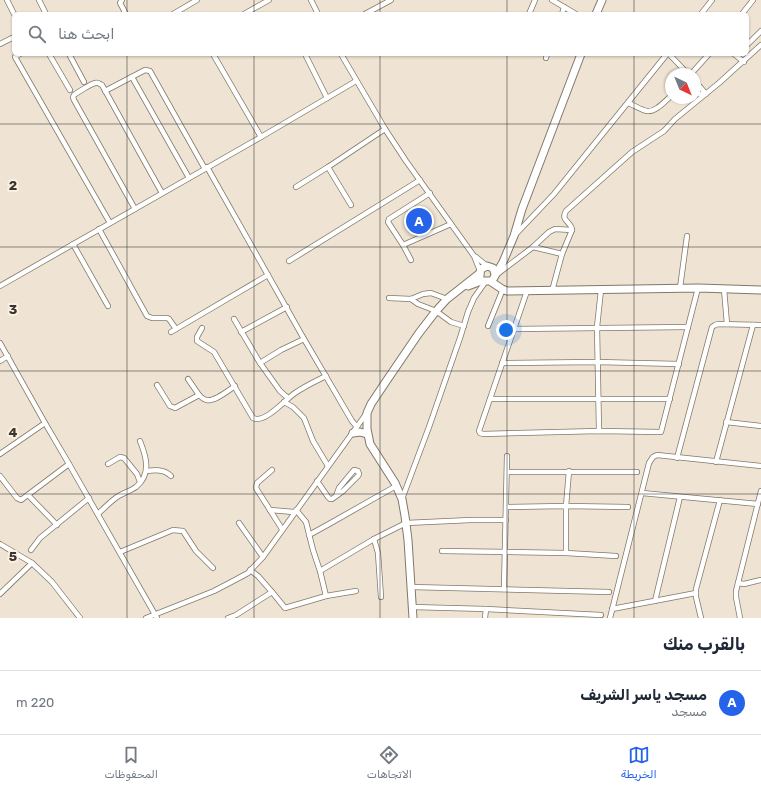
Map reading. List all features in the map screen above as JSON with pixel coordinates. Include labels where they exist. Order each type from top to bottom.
[{"type":"main road","points":[[597,12],[602,0]]},
{"type":"main road","points":[[458,291],[473,283],[490,278],[503,262],[580,56]]},
{"type":"main road","points":[[413,618],[406,523],[402,498],[373,448],[367,434],[367,413],[385,382],[436,311],[447,299],[480,272],[483,267],[500,261],[506,254]]},
{"type":"main road","points":[[488,266],[493,268],[490,278]]},
{"type":"main road","points":[[480,272],[481,277],[490,278],[502,289],[507,291],[680,288],[761,290]]},
{"type":"main road","points":[[355,430],[367,434]]},
{"type":"street","points":[[7,0],[13,12]]},
{"type":"street","points":[[39,0],[45,12]]},
{"type":"street","points":[[122,0],[120,3],[125,12]]},
{"type":"street","points":[[176,12],[197,0]]},
{"type":"street","points":[[248,12],[269,0]]},
{"type":"street","points":[[311,0],[317,12]]},
{"type":"street","points":[[369,12],[391,0]]},
{"type":"street","points":[[530,12],[535,0]]},
{"type":"street","points":[[552,0],[573,12]]},
{"type":"street","points":[[703,12],[712,0]]},
{"type":"street","points":[[744,12],[753,0]]},
{"type":"street","points":[[563,12],[564,7]]},
{"type":"street","points":[[749,43],[761,31]]},
{"type":"street","points":[[0,44],[12,38]]},
{"type":"street","points":[[552,291],[562,254],[572,230],[572,227],[564,219],[564,215],[571,206],[632,152],[664,130],[675,119],[720,83],[761,45]]},
{"type":"street","points":[[17,56],[15,57],[110,223]]},
{"type":"street","points":[[50,56],[70,90]]},
{"type":"street","points":[[70,56],[84,82]]},
{"type":"street","points":[[214,56],[261,137]]},
{"type":"street","points":[[306,56],[327,98]]},
{"type":"street","points":[[342,56],[385,129],[406,161],[474,256],[480,272]]},
{"type":"street","points":[[514,236],[554,194],[666,56]]},
{"type":"street","points":[[670,56],[683,68]]},
{"type":"street","points":[[696,68],[707,56]]},
{"type":"street","points":[[737,56],[744,62]]},
{"type":"street","points":[[105,90],[145,70],[151,73],[287,307],[355,430]]},
{"type":"street","points":[[132,77],[189,178]]},
{"type":"street","points":[[0,286],[356,81]]},
{"type":"street","points":[[135,209],[73,97],[74,95],[97,83],[100,84],[105,90],[162,193]]},
{"type":"street","points":[[701,89],[706,94]]},
{"type":"street","points":[[701,94],[706,94]]},
{"type":"street","points":[[628,103],[646,111],[653,110],[665,101]]},
{"type":"street","points":[[296,187],[328,168],[385,129]]},
{"type":"street","points":[[328,168],[351,205]]},
{"type":"street","points":[[289,260],[420,180]]},
{"type":"street","points":[[411,260],[388,222],[389,219],[430,193]]},
{"type":"street","points":[[403,245],[451,224]]},
{"type":"street","points":[[99,229],[147,316],[152,318],[167,318],[176,329]]},
{"type":"street","points":[[402,498],[434,412],[472,302],[490,278],[533,246],[549,232],[555,229],[572,230]]},
{"type":"street","points":[[680,288],[687,236]]},
{"type":"street","points":[[73,244],[108,306]]},
{"type":"street","points":[[533,246],[562,254]]},
{"type":"street","points":[[474,256],[488,266]]},
{"type":"street","points":[[171,332],[268,275]]},
{"type":"street","points":[[527,291],[479,431],[483,434],[599,431],[661,432],[698,288]]},
{"type":"street","points":[[488,326],[502,289]]},
{"type":"street","points":[[724,289],[726,324]]},
{"type":"street","points":[[599,431],[597,327],[601,290]]},
{"type":"street","points":[[389,298],[410,299],[423,294],[431,293],[447,299]]},
{"type":"street","points":[[410,299],[436,311],[451,322],[464,326]]},
{"type":"street","points":[[241,332],[287,307]]},
{"type":"street","points":[[234,319],[260,363],[286,400],[304,418],[313,442],[328,466]]},
{"type":"street","points":[[677,458],[711,329],[716,324],[761,326]]},
{"type":"street","points":[[716,462],[753,325]]},
{"type":"street","points":[[514,329],[688,326]]},
{"type":"street","points":[[202,328],[197,337],[197,341],[214,352],[236,386],[253,418],[259,420],[264,418],[299,390],[326,376]]},
{"type":"street","points":[[260,363],[281,350],[304,339]]},
{"type":"street","points":[[0,343],[44,423],[89,498],[156,616]]},
{"type":"street","points":[[0,361],[8,356]]},
{"type":"street","points":[[502,363],[597,362],[679,364]]},
{"type":"street","points":[[188,379],[198,395],[208,401],[213,400],[236,386]]},
{"type":"street","points":[[157,385],[170,406],[173,408],[198,395]]},
{"type":"street","points":[[490,400],[670,399]]},
{"type":"street","points":[[146,618],[156,616],[214,591],[248,573],[263,557],[367,413]]},
{"type":"street","points":[[726,422],[761,426]]},
{"type":"street","points":[[0,454],[44,423]]},
{"type":"street","points":[[98,514],[116,498],[136,487],[140,482],[146,471],[146,460],[140,441]]},
{"type":"street","points":[[610,618],[649,463],[653,457],[657,455],[761,466]]},
{"type":"street","points":[[504,589],[507,456]]},
{"type":"street","points":[[108,464],[120,457],[124,458],[137,474],[140,482]]},
{"type":"street","points":[[0,476],[19,500],[23,500],[69,464]]},
{"type":"street","points":[[272,470],[257,483],[256,488],[282,529]]},
{"type":"street","points":[[317,481],[330,499],[332,499],[343,491],[358,476],[358,471],[354,470],[339,488],[336,496]]},
{"type":"street","points":[[146,471],[163,471],[171,476]]},
{"type":"street","points":[[507,472],[637,472]]},
{"type":"street","points":[[566,553],[566,506],[569,472]]},
{"type":"street","points":[[309,535],[396,486]]},
{"type":"street","points":[[740,618],[736,591],[761,491]]},
{"type":"street","points":[[642,493],[758,504]]},
{"type":"street","points":[[28,495],[57,525]]},
{"type":"street","points":[[655,601],[680,497]]},
{"type":"street","points":[[31,550],[40,538],[89,498]]},
{"type":"street","points":[[701,618],[696,593],[697,584],[720,500]]},
{"type":"street","points":[[506,507],[628,507]]},
{"type":"street","points":[[270,510],[295,511],[306,522],[326,596]]},
{"type":"street","points":[[320,571],[374,539],[406,523],[506,520]]},
{"type":"street","points":[[239,523],[263,557]]},
{"type":"street","points":[[120,552],[173,530],[183,531],[196,551],[213,568]]},
{"type":"street","points":[[374,539],[378,553],[381,597]]},
{"type":"street","points":[[0,544],[32,564],[52,582],[80,618]]},
{"type":"street","points":[[442,551],[566,553],[616,556]]},
{"type":"street","points":[[0,594],[32,564]]},
{"type":"street","points":[[250,570],[272,592],[285,608],[326,596],[356,591]]},
{"type":"street","points":[[738,583],[744,584],[761,580]]},
{"type":"street","points":[[411,587],[609,592]]},
{"type":"street","points":[[228,618],[236,615],[272,592]]},
{"type":"street","points":[[612,609],[696,593]]},
{"type":"street","points":[[412,607],[560,612],[592,616],[601,615]]},
{"type":"street","points":[[485,618],[486,609]]},
{"type":"street","points":[[559,618],[560,612]]},
{"type":"place","name":"مسجد ياسر الشريف","points":[[419,221]]}]
